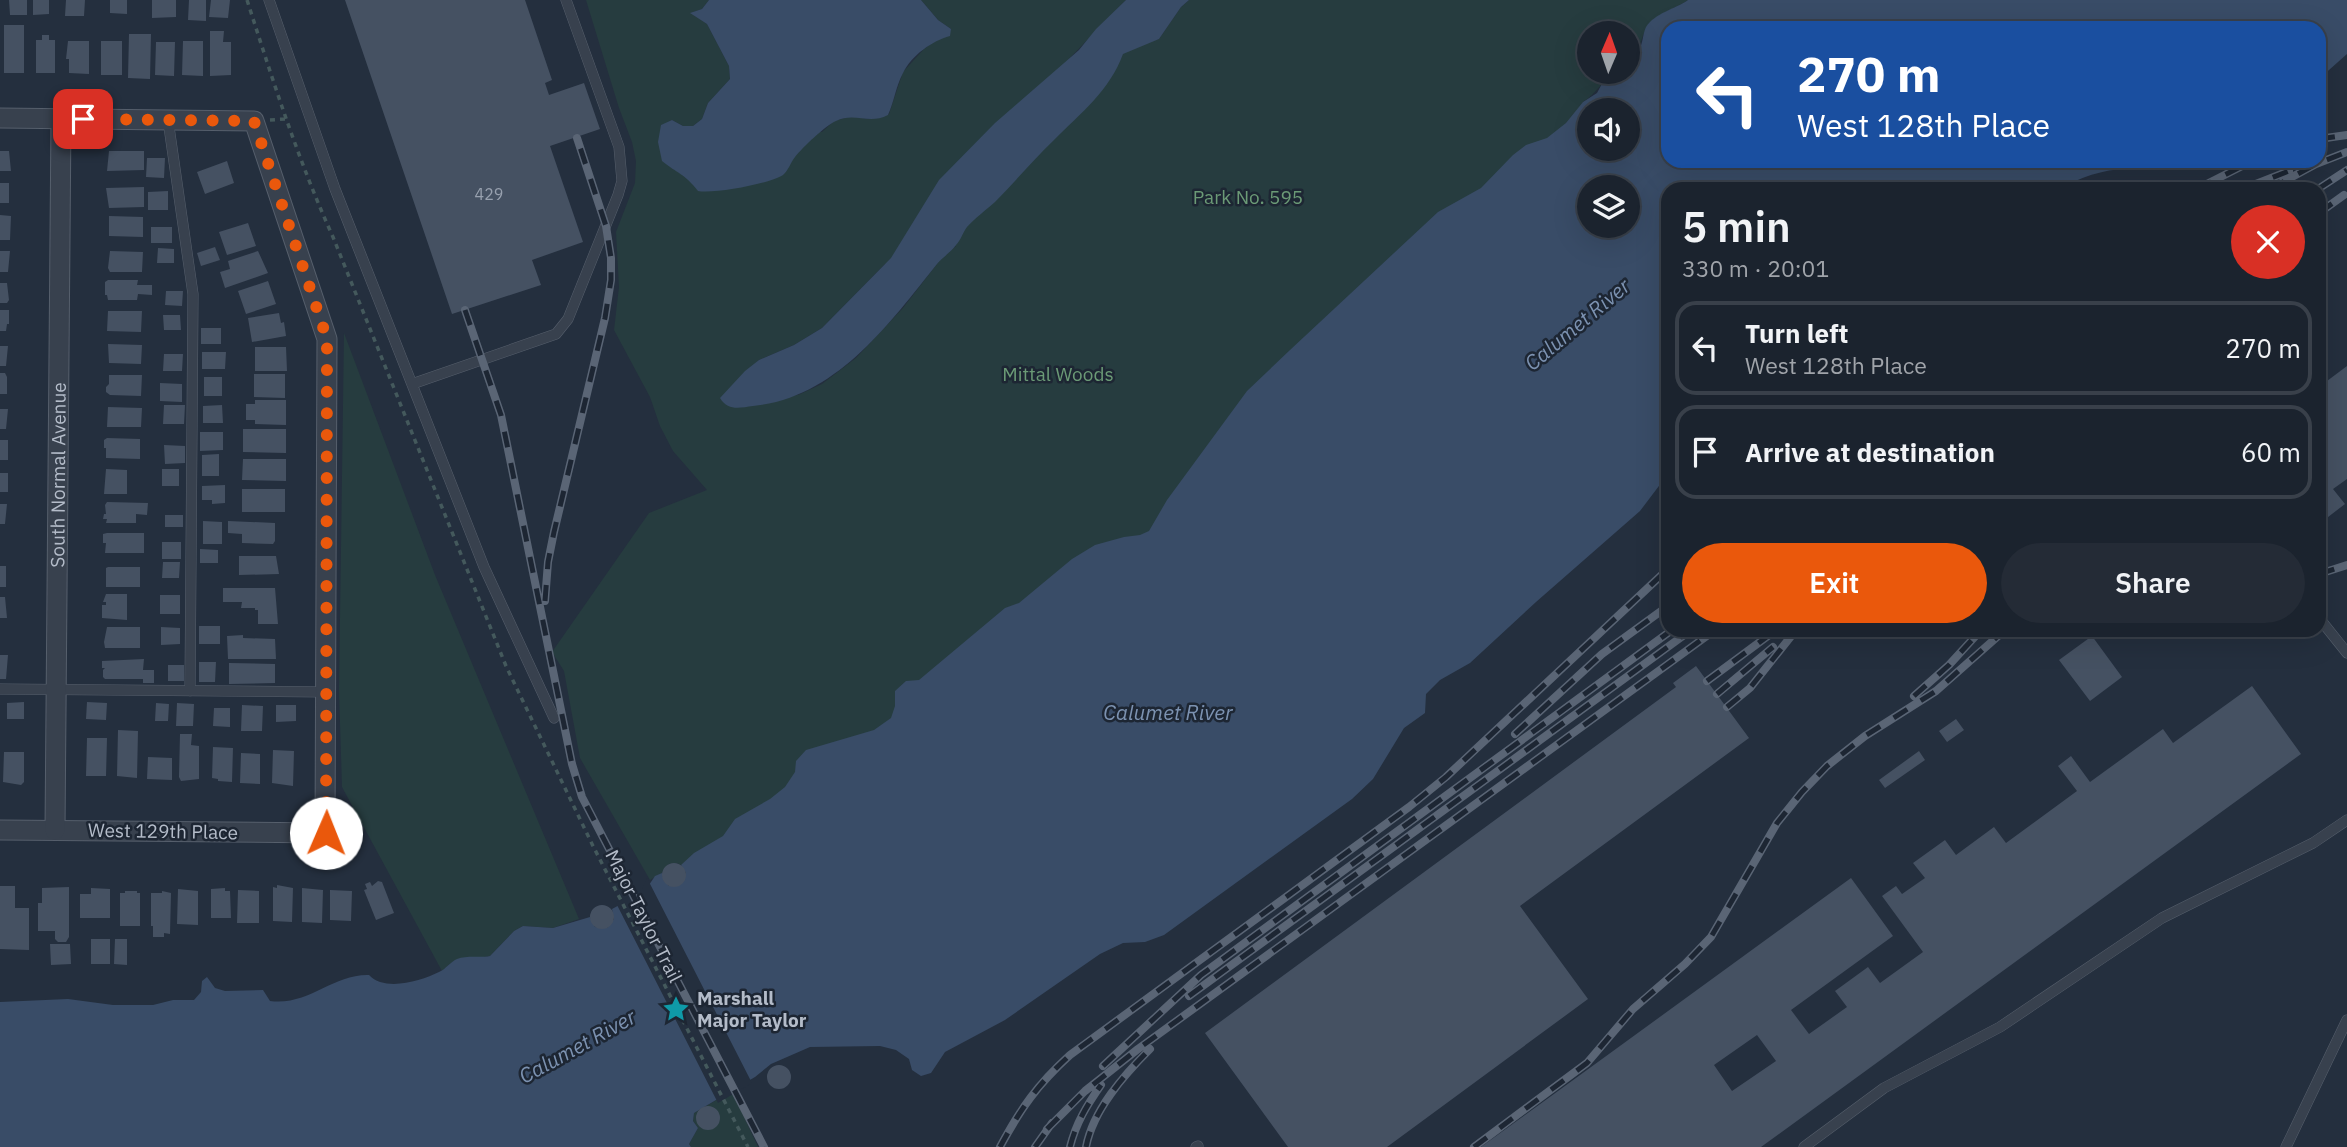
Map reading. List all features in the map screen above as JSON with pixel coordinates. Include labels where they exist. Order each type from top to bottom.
[{"type":"street","points":[[0,118],[254,121],[327,339],[328,692]]},
{"type":"street","name":"South Normal Avenue","points":[[55,830],[61,119]]},
{"type":"street","name":"West 129th Place","points":[[0,830],[326,833],[328,692]]},
{"type":"lane","points":[[269,0],[335,189],[484,566],[554,718]]},
{"type":"lane","points":[[412,384],[555,334],[568,319],[610,216],[622,181],[619,147],[566,0]]},
{"type":"lane","points":[[168,120],[193,294],[190,691]]},
{"type":"lane","points":[[2326,627],[2347,653]]},
{"type":"lane","points":[[0,689],[328,692]]},
{"type":"lane","points":[[1804,1147],[1884,1088],[2000,1027],[2162,918],[2313,843],[2347,820]]},
{"type":"lane","points":[[2286,1147],[2347,1020]]},
{"type":"path","name":"Major Taylor Trail","points":[[247,0],[296,150],[506,666],[593,846],[748,1147]]},
{"type":"green space","name":"Mittal Woods","points":[[586,0],[709,0],[702,9],[691,13],[707,24],[729,66],[730,79],[708,103],[702,119],[693,126],[683,126],[672,120],[661,126],[822,132],[834,121],[852,116],[868,119],[889,114],[903,72],[924,49],[951,29],[938,20],[921,0],[1126,0],[1062,66],[1159,39],[1189,0],[1688,0],[1653,21],[1640,44],[1640,21],[1577,21],[1577,84],[1602,84],[1588,98],[1577,98],[1577,126],[1130,556],[683,866],[677,863],[669,864],[662,873],[650,880],[580,758],[564,671],[552,652],[649,513],[707,490],[673,451],[660,426],[650,397],[614,330],[619,287],[616,232],[635,183],[636,161]],"holes":[[[956,246],[940,260],[903,308],[856,358],[822,384],[798,395],[721,398],[759,360],[794,345],[822,328],[885,264]]]},
{"type":"green space","points":[[344,333],[435,575],[579,919],[553,928],[523,926],[514,931],[490,956],[459,960],[442,971],[342,787],[339,690]]},
{"type":"green space","points":[[732,1091],[758,1147],[691,1147],[689,1144],[698,1128],[693,1121],[694,1113]]},
{"type":"water","points":[[709,0],[921,0],[938,20],[951,29],[950,36],[923,50],[907,66],[888,115],[875,119],[849,118],[836,121],[820,132],[795,157],[783,175],[754,185],[706,192],[698,191],[685,177],[662,161],[658,142],[661,125],[672,120],[683,126],[693,126],[702,119],[708,103],[730,79],[729,66],[707,24],[690,13],[702,9]]},
{"type":"water","points":[[1126,0],[1189,0],[1159,39],[1123,54],[1103,90],[995,202],[967,227],[954,248],[937,264],[880,333],[858,354],[810,389],[783,400],[739,408],[730,407],[723,402],[720,398],[759,360],[794,345],[822,328],[891,258],[939,180],[995,123],[1079,50]]},
{"type":"water","name":"Calumet River","points":[[1688,0],[2347,0],[2347,54],[2326,73],[2326,21],[1661,21],[1661,168],[2142,168],[2098,173],[2074,182],[1661,182],[1661,483],[1640,511],[1470,663],[1440,680],[1426,694],[1425,713],[1404,728],[1373,779],[1352,799],[1164,935],[1145,942],[1123,943],[1100,954],[1005,1020],[945,1052],[931,1073],[921,1076],[912,1070],[909,1059],[896,1050],[880,1046],[810,1047],[771,1064],[755,1077],[694,1113],[693,1121],[698,1128],[689,1144],[691,1147],[0,1147],[0,1002],[68,999],[113,1005],[153,1005],[173,1000],[194,1000],[201,992],[202,981],[207,977],[215,988],[225,991],[263,990],[270,1001],[297,999],[356,976],[369,975],[384,983],[403,983],[441,971],[457,959],[490,956],[514,931],[523,926],[553,928],[590,917],[595,927],[607,928],[614,919],[612,909],[645,891],[655,876],[662,873],[669,886],[681,884],[686,873],[681,865],[694,853],[723,836],[735,819],[785,787],[795,772],[796,761],[806,750],[874,730],[891,718],[895,706],[895,691],[906,681],[919,680],[1005,608],[1019,603],[1072,559],[1095,545],[1149,531],[1167,500],[1247,391],[1438,212],[1481,188],[1526,145],[1547,138],[1566,123],[1577,109],[1577,161],[1640,161],[1640,98],[1589,98],[1597,93],[1602,84],[1640,84],[1640,48],[1650,22]]},
{"type":"pier","points":[[647,878],[752,1083],[718,1103],[616,903],[642,889]]},
{"type":"building","points":[[9,0],[27,0],[27,15],[10,15]]},
{"type":"building","points":[[33,0],[49,0],[49,14],[33,15]]},
{"type":"building","points":[[66,0],[85,0],[84,16],[65,16]]},
{"type":"building","points":[[110,0],[127,0],[127,14],[110,13]]},
{"type":"building","points":[[152,0],[176,0],[176,17],[152,18]]},
{"type":"building","points":[[189,0],[206,0],[206,21],[188,20]]},
{"type":"building","points":[[211,0],[230,0],[228,18],[209,17]]},
{"type":"building","points":[[345,0],[525,0],[552,80],[545,83],[549,95],[584,83],[600,129],[550,146],[583,242],[532,260],[541,285],[452,314]]},
{"type":"building","points":[[4,25],[24,25],[24,73],[4,73]]},
{"type":"building","points":[[210,31],[224,31],[223,42],[231,42],[231,75],[210,76]]},
{"type":"building","points":[[129,34],[151,34],[150,79],[128,78]]},
{"type":"building","points":[[42,35],[49,35],[49,40],[55,40],[55,73],[36,73],[36,40],[42,40]]},
{"type":"building","points":[[68,41],[89,41],[89,74],[69,73],[69,59],[66,59]]},
{"type":"building","points":[[101,41],[122,41],[122,75],[101,75]]},
{"type":"building","points":[[183,41],[203,41],[203,76],[182,75]]},
{"type":"building","points":[[156,42],[175,42],[174,76],[155,75]]},
{"type":"building","points":[[0,151],[9,151],[11,171],[0,171]]},
{"type":"building","points":[[109,151],[144,151],[144,170],[107,171]]},
{"type":"building","points":[[147,158],[165,158],[164,178],[146,177]]},
{"type":"building","points":[[227,161],[234,183],[205,194],[197,172]]},
{"type":"building","points":[[0,183],[9,183],[9,203],[0,203]]},
{"type":"building","points":[[144,187],[144,207],[109,208],[106,188]]},
{"type":"building","points":[[168,191],[168,210],[148,210],[148,192]]},
{"type":"building","points":[[0,215],[11,216],[10,240],[0,240]]},
{"type":"building","points":[[109,216],[143,217],[143,237],[109,236]]},
{"type":"building","points":[[248,223],[256,246],[227,255],[219,232]]},
{"type":"building","points":[[151,227],[172,227],[172,243],[151,243]]},
{"type":"building","points":[[215,247],[220,260],[201,266],[197,253]]},
{"type":"building","points":[[158,248],[174,249],[174,263],[157,263]]},
{"type":"building","points":[[0,251],[10,251],[8,272],[0,272]]},
{"type":"building","points":[[110,251],[143,252],[142,272],[110,272]]},
{"type":"building","points":[[258,251],[268,273],[225,288],[220,272],[230,269],[228,261]]},
{"type":"building","points":[[138,280],[137,285],[152,285],[152,295],[138,294],[137,300],[108,300],[105,295],[105,282]]},
{"type":"building","points":[[268,281],[276,304],[246,314],[238,291]]},
{"type":"building","points":[[0,283],[7,283],[7,303],[0,303]]},
{"type":"building","points":[[166,291],[183,291],[182,306],[165,305]]},
{"type":"building","points":[[0,310],[9,310],[6,331],[0,331]]},
{"type":"building","points":[[108,311],[142,311],[141,332],[107,331]]},
{"type":"building","points":[[279,313],[281,323],[284,322],[286,336],[252,342],[248,318]]},
{"type":"building","points":[[163,315],[180,315],[181,330],[164,330]]},
{"type":"building","points":[[201,328],[221,328],[221,344],[201,344]]},
{"type":"building","points":[[108,344],[142,345],[141,364],[109,363]]},
{"type":"building","points":[[0,346],[8,346],[6,366],[0,366]]},
{"type":"building","points":[[255,347],[286,347],[287,371],[255,371]]},
{"type":"building","points":[[202,352],[226,352],[225,369],[202,369]]},
{"type":"building","points":[[164,354],[183,354],[182,371],[163,371]]},
{"type":"building","points":[[2347,366],[2347,479],[2333,489],[2345,504],[2326,519],[2326,382]]},
{"type":"building","points":[[0,373],[5,373],[7,377],[7,394],[0,394]]},
{"type":"building","points":[[254,374],[285,374],[285,398],[254,397]]},
{"type":"building","points":[[109,375],[142,375],[141,396],[110,395],[106,392]]},
{"type":"building","points":[[204,377],[222,377],[222,396],[204,396]]},
{"type":"building","points":[[160,383],[182,384],[182,402],[160,401]]},
{"type":"building","points":[[255,400],[286,400],[286,425],[255,424],[255,420],[246,420],[246,404],[255,404]]},
{"type":"building","points":[[164,405],[185,405],[184,424],[163,424]]},
{"type":"building","points":[[222,405],[223,423],[203,423],[203,406]]},
{"type":"building","points":[[108,407],[142,408],[141,427],[107,427]]},
{"type":"building","points":[[0,409],[8,409],[6,429],[0,429]]},
{"type":"building","points":[[243,429],[286,429],[286,453],[243,452]]},
{"type":"building","points":[[200,432],[223,432],[223,450],[200,451]]},
{"type":"building","points":[[140,439],[140,459],[106,458],[104,440]]},
{"type":"building","points":[[0,440],[8,440],[8,460],[0,460]]},
{"type":"building","points":[[164,445],[185,446],[185,463],[165,464]]},
{"type":"building","points":[[219,454],[219,476],[202,476],[202,455]]},
{"type":"building","points":[[243,459],[286,459],[286,481],[242,480]]},
{"type":"building","points":[[106,469],[127,470],[127,494],[104,494]]},
{"type":"building","points":[[162,469],[179,469],[179,486],[162,486]]},
{"type":"building","points":[[0,473],[8,473],[8,492],[0,492]]},
{"type":"building","points":[[225,485],[225,503],[212,504],[212,500],[202,500],[202,486]]},
{"type":"building","points":[[242,489],[285,489],[285,512],[242,512]]},
{"type":"building","points":[[107,502],[148,503],[147,515],[136,514],[136,523],[106,523],[107,519],[103,519]]},
{"type":"building","points":[[0,504],[7,504],[5,524],[0,524]]},
{"type":"building","points":[[165,515],[183,515],[183,527],[165,527]]},
{"type":"building","points":[[203,521],[222,522],[222,544],[203,544]]},
{"type":"building","points":[[228,521],[275,523],[275,541],[273,544],[242,543],[242,534],[228,533]]},
{"type":"building","points":[[144,533],[144,553],[105,553],[103,534]]},
{"type":"building","points":[[162,542],[181,542],[181,559],[162,559]]},
{"type":"building","points":[[200,549],[218,550],[218,563],[200,563]]},
{"type":"building","points":[[239,556],[276,556],[279,574],[239,575]]},
{"type":"building","points":[[163,562],[180,562],[179,578],[162,578]]},
{"type":"building","points":[[0,566],[6,566],[6,587],[0,587]]},
{"type":"building","points":[[108,567],[140,567],[140,587],[106,587]]},
{"type":"building","points":[[223,588],[275,588],[278,624],[258,624],[258,610],[255,608],[241,608],[242,602],[223,602]]},
{"type":"building","points":[[106,594],[127,594],[127,620],[102,618],[102,605],[106,605],[106,602],[103,602]]},
{"type":"building","points":[[160,595],[180,595],[180,614],[160,614]]},
{"type":"building","points":[[0,597],[5,597],[7,618],[0,618]]},
{"type":"building","points":[[199,626],[220,626],[220,644],[199,644]]},
{"type":"building","points":[[107,627],[140,627],[140,648],[105,648]]},
{"type":"building","points":[[161,627],[180,628],[180,644],[161,645]]},
{"type":"building","points":[[243,635],[243,638],[275,639],[276,659],[228,659],[227,636]]},
{"type":"building","points":[[2093,637],[2122,677],[2090,701],[2059,660]]},
{"type":"building","points":[[0,655],[8,655],[6,679],[0,679]]},
{"type":"building","points":[[144,659],[143,670],[154,670],[154,683],[143,683],[143,679],[103,677],[105,668],[102,668],[102,661]]},
{"type":"building","points":[[199,662],[216,662],[215,682],[199,682]]},
{"type":"building","points":[[229,663],[275,664],[275,683],[229,684]]},
{"type":"building","points":[[168,665],[184,665],[184,681],[168,681]]},
{"type":"building","points":[[1696,666],[1749,738],[1520,906],[1588,999],[1387,1147],[1288,1147],[1205,1033],[1676,687],[1673,683]]},
{"type":"building","points":[[2252,686],[2301,754],[1761,1147],[1481,1147],[1851,878],[1893,936],[1791,1010],[1809,1034],[1847,1007],[1835,991],[1868,967],[1880,983],[1923,952],[1882,896],[1896,886],[1902,894],[1925,878],[1913,863],[1945,840],[1956,855],[1994,827],[2006,843],[2077,791],[2058,766],[2071,756],[2090,782],[2163,729],[2173,743]],"holes":[[[1757,1035],[1776,1061],[1732,1091],[1714,1065]]]},
{"type":"building","points":[[24,702],[24,719],[7,719],[7,703]]},
{"type":"building","points":[[87,702],[107,703],[106,720],[86,719]]},
{"type":"building","points":[[156,703],[169,704],[168,721],[155,721]]},
{"type":"building","points":[[177,703],[194,704],[193,726],[176,726]]},
{"type":"building","points":[[242,705],[263,706],[262,731],[241,731]]},
{"type":"building","points":[[276,705],[296,705],[296,721],[276,722]]},
{"type":"building","points":[[214,708],[230,708],[230,727],[213,726]]},
{"type":"building","points":[[1956,719],[1964,730],[1947,742],[1939,731]]},
{"type":"building","points":[[118,730],[138,731],[137,778],[117,776]]},
{"type":"building","points":[[180,734],[192,734],[191,745],[199,746],[199,779],[181,781],[179,777]]},
{"type":"building","points":[[87,738],[107,738],[106,776],[86,776]]},
{"type":"building","points":[[213,747],[233,748],[232,782],[212,778]]},
{"type":"building","points":[[273,750],[294,751],[293,786],[272,783]]},
{"type":"building","points":[[1919,751],[1925,760],[1885,788],[1879,780]]},
{"type":"building","points":[[4,752],[24,752],[24,782],[21,785],[3,782]]},
{"type":"building","points":[[241,753],[260,754],[260,784],[240,783]]},
{"type":"building","points":[[148,757],[172,758],[172,780],[147,779]]},
{"type":"building","points":[[674,863],[685,870],[686,875],[679,886],[674,887],[663,880],[662,875],[669,864]]},
{"type":"building","points":[[378,881],[382,882],[394,913],[376,920],[364,890],[367,889],[365,884],[370,882],[372,886]]},
{"type":"building","points":[[277,885],[293,888],[292,922],[273,921],[273,887],[277,888]]},
{"type":"building","points":[[0,886],[15,886],[15,908],[29,908],[29,950],[0,949]]},
{"type":"building","points":[[69,887],[69,937],[66,942],[58,942],[55,939],[55,931],[38,931],[38,903],[42,903],[42,888]]},
{"type":"building","points":[[91,888],[110,889],[110,918],[80,918],[80,894],[91,894]]},
{"type":"building","points":[[225,888],[225,891],[230,891],[231,918],[211,918],[211,889]]},
{"type":"building","points":[[302,888],[323,890],[322,923],[302,922]]},
{"type":"building","points":[[178,889],[198,891],[198,925],[177,924]]},
{"type":"building","points":[[238,890],[259,891],[259,923],[237,923]]},
{"type":"building","points":[[330,890],[352,891],[351,921],[330,920]]},
{"type":"building","points":[[120,893],[140,893],[140,926],[120,926]]},
{"type":"building","points":[[151,893],[171,893],[170,934],[153,937]]},
{"type":"building","points":[[602,905],[611,908],[614,917],[611,926],[602,929],[593,926],[590,917],[593,908]]},
{"type":"building","points":[[91,939],[110,939],[110,964],[91,964]]},
{"type":"building","points":[[115,939],[127,939],[127,965],[114,964]]},
{"type":"building","points":[[50,944],[70,944],[71,964],[51,965]]},
{"type":"building","points":[[779,1065],[790,1072],[791,1077],[784,1088],[779,1089],[768,1082],[767,1077],[774,1066]]},
{"type":"building","points":[[708,1106],[719,1113],[720,1118],[713,1129],[708,1130],[697,1123],[696,1118],[703,1107]]},
{"type":"railway","points":[[2326,138],[2347,135]]},
{"type":"railway","points":[[545,601],[554,532],[605,318],[611,280],[606,226],[577,138]]},
{"type":"railway","points":[[2326,160],[2347,152]]},
{"type":"railway","points":[[2211,182],[2238,168]]},
{"type":"railway","points":[[2283,182],[2309,168]]},
{"type":"railway","points":[[2326,184],[2347,170]]},
{"type":"railway","points":[[2261,182],[2289,171]]},
{"type":"railway","points":[[2326,208],[2344,195]]},
{"type":"railway","points":[[465,310],[501,415],[572,764],[582,797],[764,1147]]},
{"type":"railway","points":[[2326,572],[2347,565]]},
{"type":"railway","points":[[1000,1147],[1030,1098],[1070,1055],[1409,807],[1446,777],[1661,576]]},
{"type":"railway","points":[[1515,734],[1602,654],[1661,611]]},
{"type":"railway","points":[[1103,1066],[1201,975],[1662,637]]},
{"type":"railway","points":[[1189,996],[1681,637]]},
{"type":"railway","points":[[1047,1129],[1085,1091],[1138,1049],[1705,637]]},
{"type":"railway","points":[[1707,681],[1767,637]]},
{"type":"railway","points":[[1727,707],[1750,688],[1790,637]]},
{"type":"railway","points":[[1914,696],[1949,665],[1975,637]]},
{"type":"railway","points":[[1474,1147],[1587,1063],[1633,1009],[1685,964],[1711,937],[1777,823],[1827,766],[1865,736],[1936,691],[1997,637]]},
{"type":"railway","points":[[1717,694],[1773,647]]},
{"type":"railway","points":[[1086,1147],[1102,1107],[1150,1049]]},
{"type":"railway","points":[[1070,1147],[1082,1114],[1101,1085]]},
{"type":"railway","points":[[1035,1147],[1052,1123]]},
{"type":"place","name":"Marshall Major Taylor","points":[[676,1009]]},
{"type":"route","points":[[83,119],[254,121],[327,339],[326,833]]},
{"type":"park label","name":"Park No. 595","points":[[1248,197]]}]
